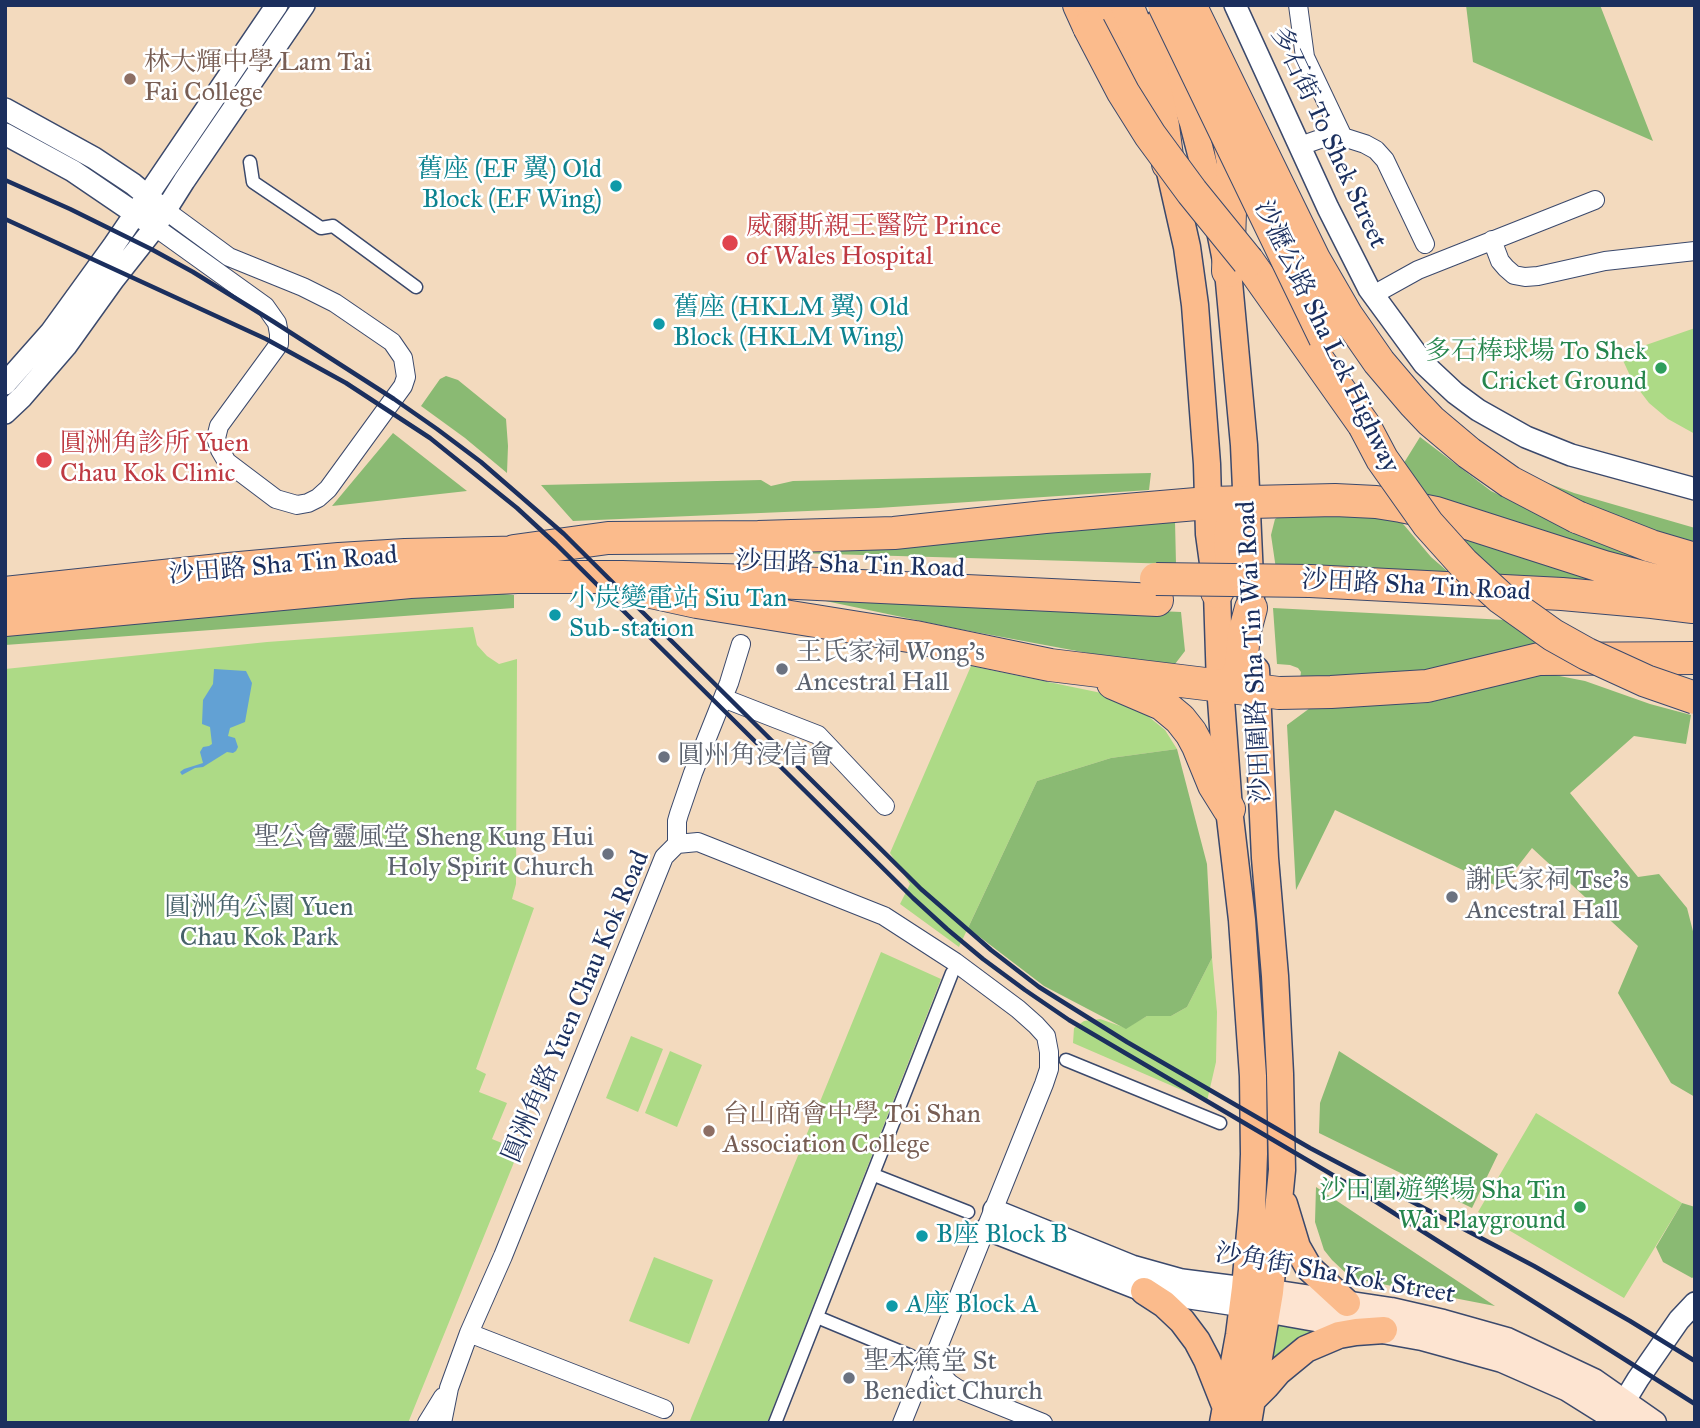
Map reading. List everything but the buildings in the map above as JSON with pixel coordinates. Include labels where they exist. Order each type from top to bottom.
[{"type":"highway","points":[[1126,5],[1149,60],[1168,164]]},
{"type":"highway","name":"沙瀝公路 Sha Lek Highway","points":[[1164,5],[1317,321],[1364,425],[1382,459],[1428,524],[1501,598],[1553,635],[1604,663],[1695,698]]},
{"type":"highway","name":"沙瀝公路 Sha Lek Highway","points":[[1191,5],[1330,288],[1373,354],[1413,402],[1469,453],[1528,493],[1604,528],[1695,559]]},
{"type":"highway","points":[[1201,5],[1213,51],[1233,163],[1228,271]]},
{"type":"highway","points":[[1091,13],[1123,92],[1150,135],[1257,272],[1364,425]]},
{"type":"highway","points":[[514,551],[625,537],[894,533],[1208,503],[1335,500],[1376,502],[1436,513],[1604,567],[1695,591]]},
{"type":"highway","points":[[1217,592],[1232,567],[1230,538],[1233,518],[1247,503]]},
{"type":"highway","name":"沙田路 Sha Tin Road","points":[[5,593],[339,559],[514,551],[1156,589]]},
{"type":"highway","name":"沙田路 Sha Tin Road","points":[[5,620],[410,582],[517,577],[1562,594],[1695,607]]},
{"type":"highway","points":[[577,578],[697,602],[915,637],[1080,669],[1256,691],[1331,692],[1427,687],[1539,659],[1695,658]]},
{"type":"highway","name":"沙田路 Sha Tin Road","points":[[1310,592],[1695,627]]},
{"type":"highway","points":[[1220,686],[1230,684],[1241,667],[1244,634],[1251,608]]},
{"type":"highway","points":[[1080,669],[1162,704],[1180,719],[1192,733],[1214,785],[1229,808]]},
{"type":"main road","name":"沙田圍路 Sha Tin Wai Road","points":[[1150,5],[1171,55],[1194,123],[1217,216],[1228,271],[1242,418],[1265,858],[1275,976],[1282,1170],[1280,1192],[1256,1299],[1237,1414]]},
{"type":"main road","name":"沙田圍路 Sha Tin Wai Road","points":[[1091,13],[1125,52],[1168,164],[1192,279],[1205,439],[1209,534],[1217,592],[1220,686],[1229,808],[1242,920],[1254,1106],[1252,1210],[1256,1299]]},
{"type":"main road","points":[[1280,1192],[1297,1247],[1309,1268],[1347,1303]]},
{"type":"main road","points":[[1144,1291],[1164,1304],[1197,1340],[1237,1414],[1278,1372],[1306,1349],[1339,1335],[1384,1330]]},
{"type":"main road","name":"沙角街 Sha Kok Street","points":[[1256,1299],[1347,1303],[1391,1310],[1507,1339],[1594,1381],[1618,1413]]},
{"type":"main road","name":"沙角街 Sha Kok Street","points":[[1256,1299],[1502,1360],[1618,1413],[1654,1423]]},
{"type":"street","points":[[5,384],[51,332],[278,5]]},
{"type":"street","points":[[5,413],[66,346],[160,219],[304,5]]},
{"type":"street","name":"多石街 To Shek Street","points":[[1235,5],[1328,208],[1373,295],[1424,364],[1478,410],[1538,443],[1572,456],[1695,489]]},
{"type":"street","points":[[1298,5],[1305,57],[1343,136]]},
{"type":"street","points":[[5,109],[127,179],[141,204]]},
{"type":"street","points":[[5,134],[141,204],[265,306],[277,323],[279,344],[219,426],[216,438],[219,450],[227,462],[276,499],[297,505],[318,498],[328,489],[403,386],[406,377],[397,349],[335,303],[229,257],[160,219]]},
{"type":"street","points":[[1300,146],[1320,139],[1343,136],[1376,150],[1385,160],[1425,244]]},
{"type":"street","points":[[250,162],[253,182],[321,228],[333,226],[416,287]]},
{"type":"street","name":"多石街 To Shek Street","points":[[1373,295],[1418,270],[1595,200]]},
{"type":"street","points":[[1492,240],[1500,261],[1506,268],[1514,275],[1525,277],[1605,261],[1695,251]]},
{"type":"street","name":"圓洲角路 Yuen Chau Kok Road","points":[[442,1423],[449,1388],[469,1332],[503,1256],[664,858],[677,844],[679,814],[741,644]]},
{"type":"street","points":[[723,698],[818,735],[885,806]]},
{"type":"street","points":[[677,844],[698,842],[884,916],[955,962],[1018,1009],[1046,1036],[1049,1069],[1041,1093],[935,1355],[923,1371],[902,1423]]},
{"type":"street","points":[[775,1423],[952,973]]},
{"type":"street","points":[[1066,1060],[1220,1123]]},
{"type":"street","points":[[874,1175],[968,1212]]},
{"type":"street","name":"沙角街 Sha Kok Street","points":[[990,1219],[1132,1266],[1256,1299]]},
{"type":"street","name":"沙角街 Sha Kok Street","points":[[990,1219],[1144,1291],[1256,1299]]},
{"type":"street","points":[[1618,1413],[1687,1324],[1695,1303]]},
{"type":"street","points":[[817,1317],[911,1356]]},
{"type":"street","points":[[469,1332],[664,1409]]},
{"type":"street","points":[[935,1355],[942,1374],[958,1389],[1043,1423]]},
{"type":"street","name":"圓洲角路 Yuen Chau Kok Road","points":[[428,1423],[449,1388]]},
{"type":"green space","points":[[1466,5],[1600,5],[1653,141],[1473,62]]},
{"type":"green space","name":"多石棒球場 To Shek Cricket Ground","points":[[1695,328],[1695,434],[1668,419],[1649,403],[1633,382],[1620,354]]},
{"type":"green space","points":[[446,376],[458,380],[506,419],[507,473],[421,406],[440,379]]},
{"type":"green space","points":[[393,433],[467,491],[332,506]]},
{"type":"green space","points":[[1420,437],[1491,491],[1571,530],[1648,561],[1695,574],[1695,581],[1426,502],[1402,466]]},
{"type":"green space","points":[[1151,473],[1149,490],[878,508],[573,521],[541,485],[761,480],[771,486],[793,481]]},
{"type":"green space","points":[[1524,474],[1574,493],[1695,528],[1695,544],[1582,509]]},
{"type":"green space","points":[[1393,512],[1431,557],[1454,577],[1276,569],[1271,535],[1275,519],[1284,514]]},
{"type":"green space","points":[[1175,521],[1176,564],[759,552]]},
{"type":"green space","points":[[1450,533],[1646,585],[1504,585]]},
{"type":"green space","points":[[470,591],[514,595],[514,608],[5,645],[5,631]]},
{"type":"green space","points":[[797,595],[1181,612],[1185,651],[1175,664],[1163,667]]},
{"type":"green space","points":[[1273,608],[1506,620],[1540,643],[1479,666],[1299,687],[1301,672],[1298,668],[1277,664]]},
{"type":"green space","name":"圓洲角公園 Yuen Chau Kok Park","points":[[473,627],[477,645],[487,656],[499,664],[517,659],[516,884],[512,899],[534,908],[476,1069],[486,1074],[479,1092],[507,1103],[492,1139],[519,1150],[408,1423],[5,1423],[5,669],[267,642]]},
{"type":"green space","points":[[971,666],[1116,696],[1138,708],[1165,730],[1177,749],[1111,758],[1037,781],[959,947],[900,904],[910,884],[890,853]]},
{"type":"green space","points":[[1539,672],[1585,681],[1691,715],[1686,744],[1634,736],[1570,793],[1638,877],[1659,874],[1687,908],[1695,939],[1695,1097],[1671,1083],[1618,993],[1638,946],[1532,848],[1501,888],[1335,810],[1296,890],[1287,725],[1310,708],[1427,703]]},
{"type":"green space","points":[[1177,749],[1207,864],[1212,958],[1187,1007],[1171,1016],[1147,1016],[1126,1029],[1044,986],[968,928],[1037,781],[1111,758]]},
{"type":"green space","points":[[881,952],[941,979],[767,1423],[689,1423]]},
{"type":"green space","points":[[1212,958],[1217,1012],[1216,1062],[1207,1101],[1073,1043],[1074,1028],[1084,1021],[1100,1019],[1126,1028],[1147,1016],[1171,1016],[1187,1007]]},
{"type":"green space","points":[[631,1036],[663,1049],[638,1112],[606,1098]]},
{"type":"green space","points":[[670,1051],[702,1065],[677,1127],[645,1113]]},
{"type":"green space","points":[[1339,1051],[1498,1154],[1472,1208],[1319,1133],[1320,1103]]},
{"type":"green space","name":"沙田圍遊樂場 Sha Tin Wai Playground","points":[[1536,1113],[1682,1203],[1624,1298],[1478,1212]]},
{"type":"green space","points":[[1316,1187],[1495,1306],[1356,1279],[1348,1275],[1324,1250],[1315,1222]]},
{"type":"green space","points":[[1682,1203],[1695,1207],[1695,1276],[1692,1278],[1663,1262],[1656,1247]]},
{"type":"green space","points":[[654,1257],[713,1280],[689,1344],[629,1321]]},
{"type":"green space","points":[[1279,1319],[1330,1328],[1265,1374]]},
{"type":"water","points":[[214,669],[246,671],[252,683],[245,722],[230,728],[228,736],[235,738],[238,747],[233,753],[227,752],[203,767],[182,775],[180,772],[184,769],[203,763],[200,752],[203,747],[212,744],[210,727],[202,724],[203,700],[213,684]]},
{"type":"railway","points":[[5,180],[70,209],[193,272],[394,399],[481,462],[564,534],[921,889],[991,950],[1039,987],[1127,1042],[1310,1148],[1534,1266],[1695,1361]]},
{"type":"railway","points":[[5,219],[266,339],[346,383],[430,438],[517,508],[556,544],[913,898],[983,959],[1069,1020],[1348,1184],[1695,1404]]},
{"type":"place","name":"林大輝中學 Lam Tai Fai College","points":[[130,79]]},
{"type":"place","name":"舊座 (EF 翼) Old Block (EF Wing)","points":[[616,186]]},
{"type":"place","name":"威爾斯親王醫院 Prince of Wales Hospital","points":[[730,243]]},
{"type":"place","name":"舊座 (HKLM 翼) Old Block (HKLM Wing)","points":[[659,324]]},
{"type":"place","name":"多石棒球場 To Shek Cricket Ground","points":[[1661,368]]},
{"type":"place","name":"圓洲角診所 Yuen Chau Kok Clinic","points":[[44,460]]},
{"type":"place","name":"小炭變電站 Siu Tan Sub-station","points":[[555,615]]},
{"type":"place","name":"王氏家祠 Wong's Ancestral Hall","points":[[782,669]]},
{"type":"place","name":"圓州角浸信會","points":[[664,757]]},
{"type":"place","name":"聖公會靈風堂 Sheng Kung Hui Holy Spirit Church","points":[[608,854]]},
{"type":"place","name":"謝氏家祠 Tse's Ancestral Hall","points":[[1452,897]]},
{"type":"place","name":"台山商會中學 Toi Shan Association College","points":[[709,1131]]},
{"type":"place","name":"沙田圍遊樂場 Sha Tin Wai Playground","points":[[1580,1207]]},
{"type":"place","name":"B座 Block B","points":[[922,1236]]},
{"type":"place","name":"A座 Block A","points":[[892,1306]]},
{"type":"place","name":"聖本篤堂 St Benedict Church","points":[[849,1378]]}]
